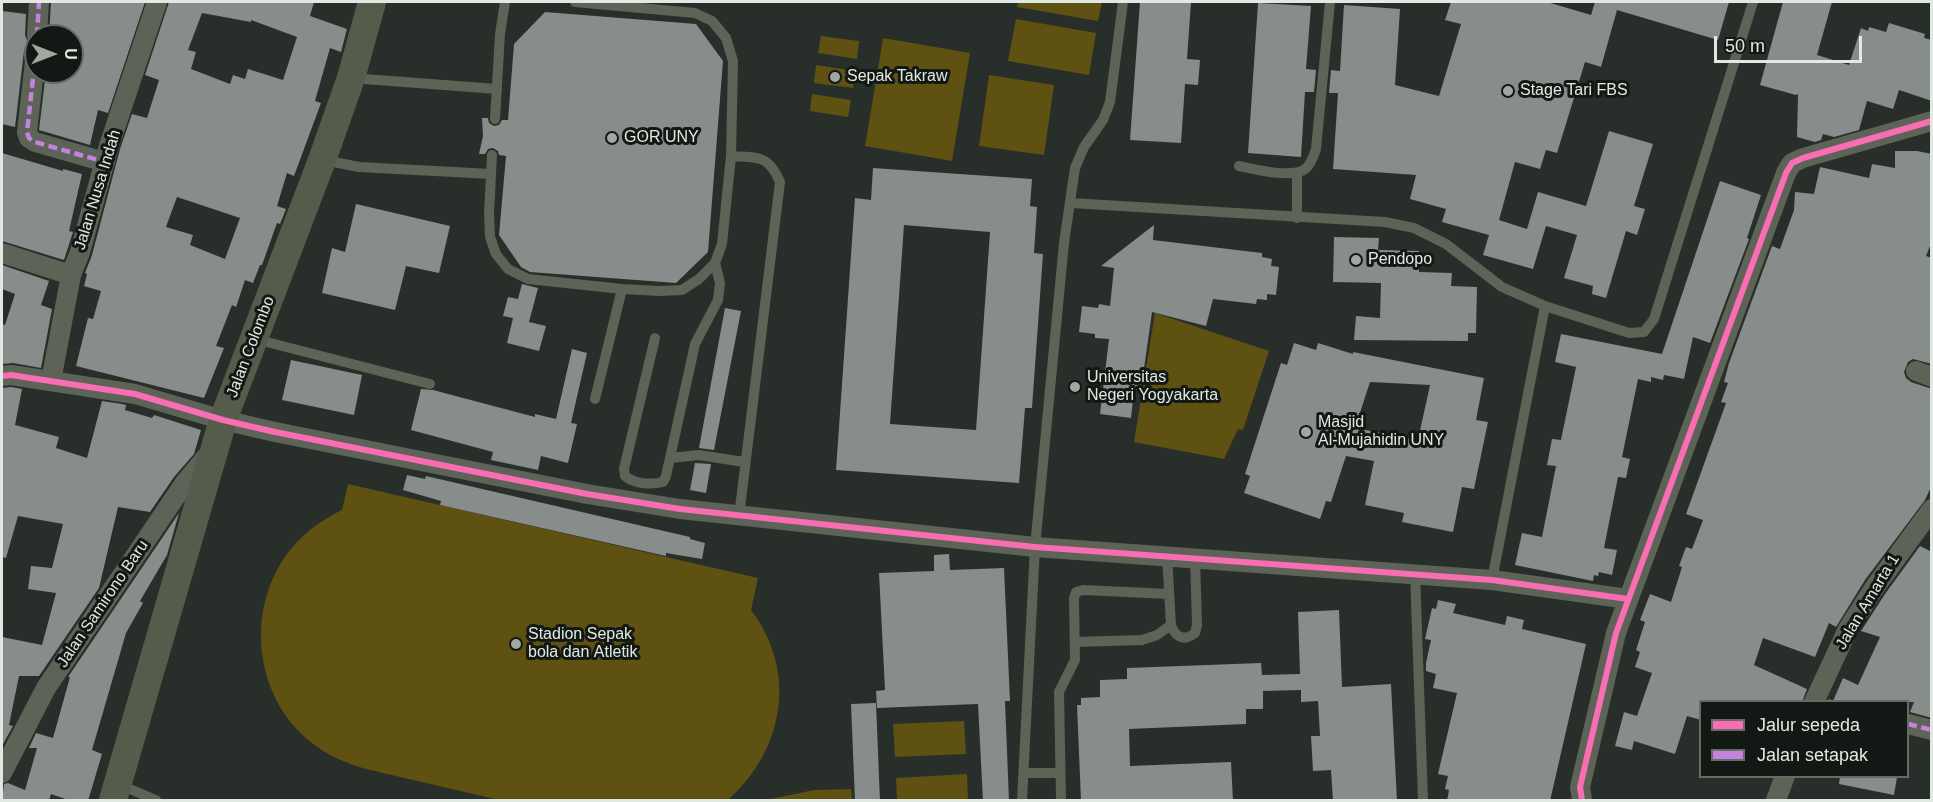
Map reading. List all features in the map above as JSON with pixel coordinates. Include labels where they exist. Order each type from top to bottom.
[{"type":"main road","name":"Jalan Colombo","points":[[115,792],[220,432],[351,78],[372,2]]},
{"type":"street","points":[[38,24],[39,2]]},
{"type":"street","name":"Jalan Nusa Indah","points":[[51,381],[71,275],[157,2]]},
{"type":"street","points":[[32,84],[27,132],[29,138],[35,142],[105,162]]},
{"type":"street","points":[[1582,801],[1580,787],[1616,633],[1786,173],[1792,163],[1803,158],[1932,121]]},
{"type":"street","points":[[2,253],[71,275]]},
{"type":"street","points":[[2,376],[11,375],[135,394],[220,432],[680,509],[1035,547],[1492,580],[1628,599]]},
{"type":"street","name":"Jalan Samirono Baru","points":[[2,773],[46,688],[220,432]]},
{"type":"street","name":"Jalan Amarta 1","points":[[1815,700],[1848,629],[1875,586],[1920,522],[1932,509]]},
{"type":"street","points":[[1909,724],[1932,730]]},
{"type":"street","points":[[1776,801],[1785,778]]},
{"type":"lane","points":[[495,119],[500,34],[505,2]]},
{"type":"lane","points":[[492,155],[490,237],[496,255],[508,269],[528,279],[622,290],[682,290],[699,279],[715,263],[723,244],[731,156],[733,61],[726,38],[712,21],[695,13],[658,5],[575,2]]},
{"type":"lane","points":[[1022,801],[1035,547],[1064,243],[1075,168],[1084,147],[1103,120],[1110,102],[1123,2]]},
{"type":"lane","points":[[1239,166],[1280,173],[1297,173],[1306,169],[1316,149],[1330,2]]},
{"type":"lane","points":[[1071,202],[1385,222],[1414,228],[1446,244],[1502,288],[1545,306],[1629,333],[1644,332],[1654,319],[1753,2]]},
{"type":"lane","points":[[351,78],[497,89]]},
{"type":"lane","points":[[731,156],[759,158],[773,166],[780,182],[739,516]]},
{"type":"lane","points":[[322,160],[359,167],[491,174]]},
{"type":"lane","points":[[1297,173],[1297,218]]},
{"type":"lane","points":[[655,338],[624,469],[625,476],[630,480],[655,484],[663,482],[666,476],[695,344],[718,300],[720,283],[715,263]]},
{"type":"lane","points":[[595,399],[622,290]]},
{"type":"lane","points":[[1492,580],[1545,306]]},
{"type":"lane","points":[[255,339],[430,384]]},
{"type":"lane","points":[[670,458],[699,455],[744,462]]},
{"type":"lane","points":[[1167,555],[1171,625],[1173,632],[1185,638],[1195,633],[1197,625],[1195,557]]},
{"type":"lane","points":[[1415,573],[1423,801]]},
{"type":"lane","points":[[1061,801],[1059,692],[1075,660],[1074,598],[1076,592],[1083,590],[1169,594]]},
{"type":"lane","points":[[1075,642],[1142,640],[1157,635],[1171,625]]},
{"type":"lane","points":[[1024,773],[1060,774]]},
{"type":"lane","points":[[115,792],[156,801]]},
{"type":"shaded area","points":[[1018,2],[1102,2],[1098,21],[1017,7]]},
{"type":"shaded area","points":[[1016,19],[1096,33],[1089,75],[1008,61]]},
{"type":"shaded area","name":"Sepak Takraw","points":[[821,36],[859,41],[857,59],[818,53]]},
{"type":"shaded area","points":[[883,38],[970,53],[952,161],[865,146]]},
{"type":"shaded area","name":"Sepak Takraw","points":[[816,65],[855,71],[853,88],[814,83]]},
{"type":"shaded area","points":[[989,75],[1054,85],[1044,155],[979,146]]},
{"type":"shaded area","name":"Sepak Takraw","points":[[812,94],[851,100],[848,117],[810,111]]},
{"type":"shaded area","points":[[1155,313],[1269,351],[1243,430],[1238,429],[1224,459],[1134,442]]},
{"type":"shaded area","name":"Stadion Sepak bola dan Atletik","points":[[348,484],[758,578],[751,610],[766,634],[775,659],[779,684],[778,710],[772,734],[762,758],[747,780],[728,800],[499,800],[366,769],[338,759],[318,748],[291,723],[276,699],[266,673],[261,646],[262,618],[268,590],[280,565],[307,532],[342,510]]},
{"type":"shaded area","points":[[964,721],[966,754],[895,757],[893,724]]},
{"type":"shaded area","points":[[967,774],[968,800],[897,800],[896,778]]},
{"type":"shaded area","points":[[851,789],[852,800],[766,800],[814,790]]},
{"type":"building","points":[[51,2],[145,2],[108,113],[98,110],[90,145],[39,130],[45,84],[84,84],[84,24],[50,24]]},
{"type":"building","points":[[169,2],[314,2],[310,16],[347,29],[341,52],[330,48],[315,101],[321,103],[294,176],[287,173],[277,206],[286,209],[280,224],[277,223],[253,283],[245,280],[236,307],[232,305],[216,346],[224,348],[204,398],[76,366],[88,318],[93,319],[101,291],[84,286],[87,274],[85,273],[92,255],[120,149],[132,114],[147,118],[159,80],[145,75]],"holes":[[[202,13],[251,22],[251,20],[297,37],[283,80],[248,69],[245,79],[233,75],[230,84],[191,69],[196,52],[188,50]],[[177,197],[240,218],[225,259],[190,245],[193,235],[166,227]]]},
{"type":"building","points":[[1140,2],[1191,2],[1187,59],[1200,60],[1198,85],[1185,84],[1181,143],[1130,140]]},
{"type":"building","points":[[1451,2],[1547,2],[1591,15],[1595,2],[1729,2],[1718,40],[1617,10],[1601,67],[1585,62],[1557,153],[1546,150],[1540,169],[1515,162],[1499,220],[1527,229],[1538,192],[1586,206],[1609,131],[1653,144],[1634,206],[1645,209],[1637,235],[1626,231],[1606,298],[1592,294],[1593,286],[1564,278],[1577,235],[1546,226],[1533,269],[1483,255],[1489,235],[1442,222],[1446,209],[1410,199],[1416,175],[1333,169],[1338,93],[1329,93],[1331,70],[1340,71],[1344,5],[1400,9],[1395,85],[1439,96],[1461,24],[1445,20]]},
{"type":"building","points":[[1783,2],[1832,2],[1817,55],[1849,65],[1861,28],[1868,31],[1869,27],[1886,32],[1889,23],[1925,34],[1924,38],[1932,40],[1932,101],[1899,90],[1893,109],[1867,101],[1859,130],[1834,137],[1823,134],[1821,140],[1815,142],[1797,137],[1798,94],[1760,85]]},
{"type":"building","points":[[1258,3],[1311,6],[1306,69],[1316,70],[1314,92],[1305,92],[1301,157],[1248,153]]},
{"type":"building","points":[[2,11],[26,14],[15,127],[2,124]]},
{"type":"building","name":"GOR UNY","points":[[545,12],[696,24],[723,61],[708,252],[676,283],[530,272],[521,267],[499,235],[506,156],[499,155],[498,151],[493,148],[488,149],[485,154],[479,154],[483,136],[482,118],[488,118],[489,123],[494,126],[499,125],[502,120],[508,120],[514,44]]},
{"type":"building","points":[[1895,151],[1932,154],[1932,241],[1926,256],[1932,258],[1932,364],[1913,359],[1908,362],[1904,372],[1906,378],[1911,382],[1932,389],[1932,485],[1925,500],[1865,580],[1836,627],[1829,623],[1815,657],[1763,638],[1754,665],[1807,689],[1803,700],[1699,700],[1699,719],[1687,716],[1675,754],[1634,741],[1632,750],[1615,746],[1624,712],[1637,716],[1652,673],[1635,667],[1640,652],[1636,650],[1645,622],[1640,620],[1650,594],[1671,602],[1686,547],[1692,549],[1703,520],[1686,514],[1726,403],[1721,402],[1728,383],[1724,382],[1729,363],[1772,246],[1780,249],[1794,210],[1795,192],[1814,194],[1820,167],[1869,178],[1872,164],[1895,168]]},
{"type":"building","points":[[2,153],[63,171],[63,169],[82,174],[69,231],[73,232],[64,260],[2,241]]},
{"type":"building","points":[[873,168],[1032,179],[1030,206],[1037,207],[1034,253],[1043,254],[1032,408],[1025,408],[1019,483],[836,470],[855,198],[871,200]],"holes":[[[904,225],[990,232],[976,430],[890,424]]]},
{"type":"building","points":[[1720,181],[1761,195],[1747,238],[1749,239],[1710,343],[1693,337],[1684,379],[1664,375],[1663,380],[1651,377],[1651,382],[1638,379],[1622,457],[1630,459],[1626,478],[1618,477],[1604,548],[1617,550],[1612,575],[1599,572],[1598,576],[1594,575],[1593,581],[1515,565],[1522,533],[1542,537],[1556,466],[1547,465],[1552,439],[1561,440],[1576,367],[1555,362],[1561,334],[1662,354]]},
{"type":"building","points":[[356,204],[450,226],[439,273],[406,266],[395,310],[322,293],[332,248],[345,252]]},
{"type":"building","points":[[1154,225],[1153,240],[1262,253],[1262,257],[1272,259],[1271,266],[1279,267],[1276,295],[1267,294],[1267,300],[1257,299],[1256,304],[1213,299],[1206,326],[1152,312],[1141,390],[1134,390],[1131,418],[1100,414],[1109,339],[1095,338],[1095,334],[1079,332],[1082,306],[1098,308],[1099,304],[1110,306],[1114,268],[1101,266]]},
{"type":"building","points":[[1334,237],[1379,238],[1378,250],[1419,251],[1419,272],[1452,273],[1451,286],[1477,287],[1476,333],[1468,333],[1468,341],[1354,340],[1356,316],[1380,318],[1381,283],[1333,282]]},
{"type":"building","points":[[2,265],[49,281],[41,305],[52,309],[41,368],[13,363],[2,364],[2,324],[5,325],[15,294],[2,289]]},
{"type":"building","points":[[522,284],[538,288],[529,322],[546,326],[539,351],[507,343],[513,318],[503,316],[508,297],[518,299]]},
{"type":"building","points":[[725,308],[741,311],[714,450],[699,448]]},
{"type":"building","points":[[1294,343],[1316,350],[1318,343],[1353,354],[1353,352],[1484,378],[1476,420],[1488,422],[1474,489],[1462,487],[1453,532],[1402,522],[1404,513],[1365,505],[1374,461],[1346,456],[1331,502],[1326,501],[1320,519],[1244,493],[1250,476],[1245,474],[1281,363],[1287,365]],"holes":[[[1370,382],[1430,385],[1418,440],[1355,428]]]},
{"type":"building","points":[[572,349],[587,353],[571,423],[577,424],[568,463],[541,456],[538,470],[491,460],[493,452],[411,430],[421,389],[433,390],[535,417],[535,414],[556,419]]},
{"type":"building","points":[[291,360],[362,375],[354,415],[282,400]]},
{"type":"building","points":[[2,388],[22,389],[15,425],[59,437],[56,448],[87,458],[102,401],[126,405],[125,410],[152,418],[154,415],[201,430],[194,454],[174,477],[150,512],[118,507],[99,588],[39,676],[19,676],[9,725],[13,726],[2,746],[2,637],[42,645],[56,593],[28,589],[31,566],[52,568],[63,524],[18,516],[6,558],[2,557]]},
{"type":"building","points":[[695,463],[711,464],[706,493],[690,490]]},
{"type":"building","points":[[407,475],[425,479],[426,476],[690,537],[690,539],[705,543],[702,559],[666,553],[666,556],[440,505],[441,501],[403,490]]},
{"type":"building","points":[[179,513],[167,555],[140,601],[143,603],[126,633],[92,750],[102,754],[88,801],[71,801],[51,794],[49,801],[2,801],[4,784],[8,783],[25,790],[37,748],[29,748],[36,733],[53,738],[70,677],[68,677]]},
{"type":"building","points":[[1920,546],[1932,552],[1932,718],[1910,712],[1914,702],[1909,702],[1909,700],[1833,700],[1843,678],[1858,685],[1880,637],[1861,631]]},
{"type":"building","points":[[949,554],[950,570],[1004,568],[1010,701],[1005,701],[1009,801],[983,801],[978,704],[877,708],[876,691],[885,690],[879,573],[934,571],[934,555]]},
{"type":"building","points":[[1438,600],[1456,604],[1453,613],[1505,625],[1507,616],[1524,620],[1522,629],[1586,644],[1550,801],[1447,801],[1449,790],[1445,789],[1448,776],[1438,774],[1457,693],[1433,688],[1436,674],[1426,671],[1431,640],[1425,639],[1432,608],[1436,609]]},
{"type":"building","points":[[1339,610],[1342,687],[1391,684],[1397,801],[1333,801],[1331,770],[1313,771],[1311,736],[1320,736],[1318,701],[1301,702],[1301,690],[1263,691],[1263,709],[1246,709],[1246,724],[1129,729],[1130,766],[1231,762],[1233,801],[1081,801],[1077,705],[1081,705],[1081,698],[1100,697],[1100,680],[1127,679],[1127,668],[1261,663],[1262,675],[1300,674],[1298,612]]},
{"type":"building","points":[[876,703],[880,801],[855,801],[851,704]]},
{"type":"building","points":[[1840,778],[1897,778],[1894,795],[1839,784]]},
{"type":"marked path","points":[[38,24],[39,2]]},
{"type":"marked path","points":[[32,84],[27,132],[29,138],[35,142],[105,162]]},
{"type":"marked path","points":[[1909,724],[1932,730]]},
{"type":"cycle path","points":[[1582,800],[1580,787],[1616,633],[1786,173],[1792,163],[1803,158],[1932,121]]},
{"type":"cycle path","points":[[2,376],[11,375],[135,394],[223,420],[275,432],[587,494],[680,509],[1035,547],[1492,580],[1628,599]]},
{"type":"place","name":"Sepak Takraw","points":[[835,77]]},
{"type":"place","name":"Stage Tari FBS","points":[[1508,91]]},
{"type":"place","name":"GOR UNY","points":[[612,138]]},
{"type":"place","name":"Pendopo","points":[[1356,260]]},
{"type":"place","name":"Universitas Negeri Yogyakarta","points":[[1075,387]]},
{"type":"place","name":"Masjid Al-Mujahidin UNY","points":[[1306,432]]},
{"type":"place","name":"Stadion Sepak bola dan Atletik","points":[[516,644]]}]
